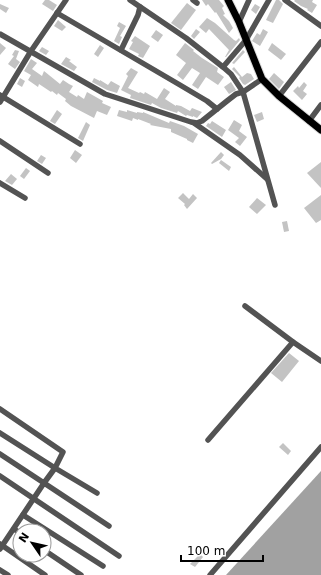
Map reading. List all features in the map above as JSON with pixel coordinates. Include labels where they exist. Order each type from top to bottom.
[{"type":"main road","points":[[228,0],[239,22],[262,79],[279,96],[321,130]]},
{"type":"street","points":[[66,0],[1,98],[80,144]]},
{"type":"street","points":[[130,0],[186,38],[231,74],[243,92],[275,205]]},
{"type":"street","points":[[239,22],[249,0]]},
{"type":"street","points":[[223,67],[246,40],[268,0]]},
{"type":"street","points":[[285,0],[321,26]]},
{"type":"street","points":[[120,50],[138,15],[140,7]]},
{"type":"street","points":[[57,13],[207,100],[217,109]]},
{"type":"street","points":[[0,34],[105,94],[194,123],[240,155],[267,180]]},
{"type":"street","points":[[279,96],[321,42]]},
{"type":"street","points":[[194,123],[202,121],[236,94],[243,92],[262,79]]},
{"type":"street","points":[[309,121],[321,105]]},
{"type":"street","points":[[0,141],[48,173]]},
{"type":"street","points":[[0,183],[25,198]]},
{"type":"street","points":[[244,306],[321,361]]},
{"type":"street","points":[[208,440],[293,342]]},
{"type":"street","points":[[0,409],[63,452],[55,468],[18,523]]},
{"type":"street","points":[[0,433],[97,493]]},
{"type":"street","points":[[210,575],[321,447]]},
{"type":"street","points":[[0,454],[109,526]]},
{"type":"street","points":[[0,476],[120,556]]},
{"type":"street","points":[[23,515],[103,566]]},
{"type":"street","points":[[12,532],[1,546],[45,575]]},
{"type":"street","points":[[52,555],[81,575]]},
{"type":"street","points":[[0,570],[8,575]]},
{"type":"shaded area","points":[[321,471],[321,575],[226,575]]},
{"type":"building","points":[[45,0],[49,0],[57,5],[53,11],[42,4]]},
{"type":"building","points":[[202,0],[219,0],[224,6],[222,8],[225,14],[223,15],[233,28],[229,33],[216,12],[215,13],[208,4],[206,6]]},
{"type":"building","points":[[276,0],[279,0],[283,4],[273,23],[266,20]]},
{"type":"building","points":[[313,0],[312,2],[317,5],[312,13],[294,1]]},
{"type":"building","points":[[187,3],[196,10],[181,30],[171,23]]},
{"type":"building","points":[[0,4],[9,8],[6,13],[0,9]]},
{"type":"building","points":[[255,4],[260,7],[256,14],[251,10]]},
{"type":"building","points":[[207,18],[234,40],[236,41],[239,38],[240,40],[226,57],[229,50],[209,29],[206,33],[199,27]]},
{"type":"building","points":[[58,20],[66,27],[62,31],[54,26]]},
{"type":"building","points":[[119,22],[126,26],[120,36],[122,37],[119,44],[114,41],[120,28],[117,26]]},
{"type":"building","points":[[196,29],[200,32],[194,39],[191,36]]},
{"type":"building","points":[[263,29],[268,32],[260,46],[252,41],[257,33],[260,35]]},
{"type":"building","points":[[156,30],[163,35],[158,42],[151,37]]},
{"type":"building","points":[[135,36],[150,46],[143,58],[138,56],[139,54],[129,49],[133,42],[131,41]]},
{"type":"building","points":[[0,43],[6,48],[0,55]]},
{"type":"building","points":[[185,43],[202,58],[218,68],[217,72],[224,77],[218,85],[206,77],[198,89],[192,85],[200,73],[192,68],[183,80],[177,75],[186,63],[176,55]]},
{"type":"building","points":[[272,43],[286,54],[281,60],[268,50]]},
{"type":"building","points":[[100,45],[104,48],[98,57],[94,54]]},
{"type":"building","points":[[42,47],[49,51],[46,55],[39,51]]},
{"type":"building","points":[[15,50],[19,51],[16,59],[20,62],[15,69],[8,64],[14,56],[12,55]]},
{"type":"building","points":[[243,50],[245,52],[234,64],[232,63]]},
{"type":"building","points":[[66,57],[77,67],[74,71],[61,64]]},
{"type":"building","points":[[31,59],[37,63],[32,69],[42,76],[44,71],[60,84],[63,80],[73,86],[69,92],[77,97],[78,95],[84,99],[87,92],[103,101],[102,103],[111,107],[107,115],[97,111],[94,118],[71,106],[65,101],[66,99],[58,93],[57,95],[39,84],[38,87],[28,80],[31,75],[24,71]]},
{"type":"building","points":[[234,67],[242,77],[247,73],[251,74],[254,79],[245,85],[243,84],[239,78],[240,77],[232,69]]},
{"type":"building","points":[[131,68],[138,72],[128,88],[139,93],[144,94],[145,92],[157,99],[164,88],[170,92],[165,99],[176,106],[181,106],[190,111],[192,108],[202,112],[197,118],[193,116],[186,116],[178,111],[177,113],[161,108],[152,103],[151,105],[130,98],[131,95],[121,90],[128,76],[126,74]]},
{"type":"building","points":[[274,73],[284,82],[279,89],[269,79]]},
{"type":"building","points":[[20,78],[25,81],[22,87],[17,84]]},
{"type":"building","points":[[94,78],[108,85],[111,81],[120,86],[117,93],[107,90],[92,82]]},
{"type":"building","points":[[231,82],[236,90],[229,94],[224,87]]},
{"type":"building","points":[[304,82],[307,85],[303,91],[307,94],[302,100],[293,91],[298,86],[299,88]]},
{"type":"building","points":[[57,110],[62,114],[55,124],[50,121]]},
{"type":"building","points":[[119,110],[127,112],[127,110],[137,113],[143,112],[169,123],[170,121],[184,126],[198,134],[193,143],[171,132],[171,129],[150,125],[151,124],[138,119],[133,118],[132,121],[117,116]]},
{"type":"building","points":[[262,112],[264,119],[257,122],[254,115]]},
{"type":"building","points":[[234,120],[242,125],[239,131],[247,137],[240,146],[235,142],[239,138],[228,130]]},
{"type":"building","points":[[212,121],[226,130],[222,137],[206,126]]},
{"type":"building","points":[[86,122],[90,125],[83,141],[78,138]]},
{"type":"building","points":[[75,150],[82,155],[76,163],[70,158]]},
{"type":"building","points":[[221,152],[224,155],[221,159],[212,164],[211,163]]},
{"type":"building","points":[[41,155],[46,158],[42,164],[37,161]]},
{"type":"building","points":[[221,160],[231,167],[229,171],[219,163]]},
{"type":"building","points":[[321,162],[321,188],[307,173]]},
{"type":"building","points":[[26,168],[30,171],[24,179],[20,176]]},
{"type":"building","points":[[11,174],[17,179],[12,185],[5,181]]},
{"type":"building","points":[[183,193],[189,199],[193,194],[197,198],[187,209],[184,205],[185,204],[178,198]]},
{"type":"building","points":[[321,195],[321,220],[316,223],[304,208]]},
{"type":"building","points":[[257,198],[266,205],[257,214],[249,207]]},
{"type":"building","points":[[287,221],[289,231],[284,232],[282,222]]},
{"type":"building","points":[[289,353],[299,361],[282,382],[271,373]]},
{"type":"building","points":[[283,443],[291,451],[288,455],[279,447]]},
{"type":"building","points":[[200,554],[203,557],[195,567],[190,564]]}]
